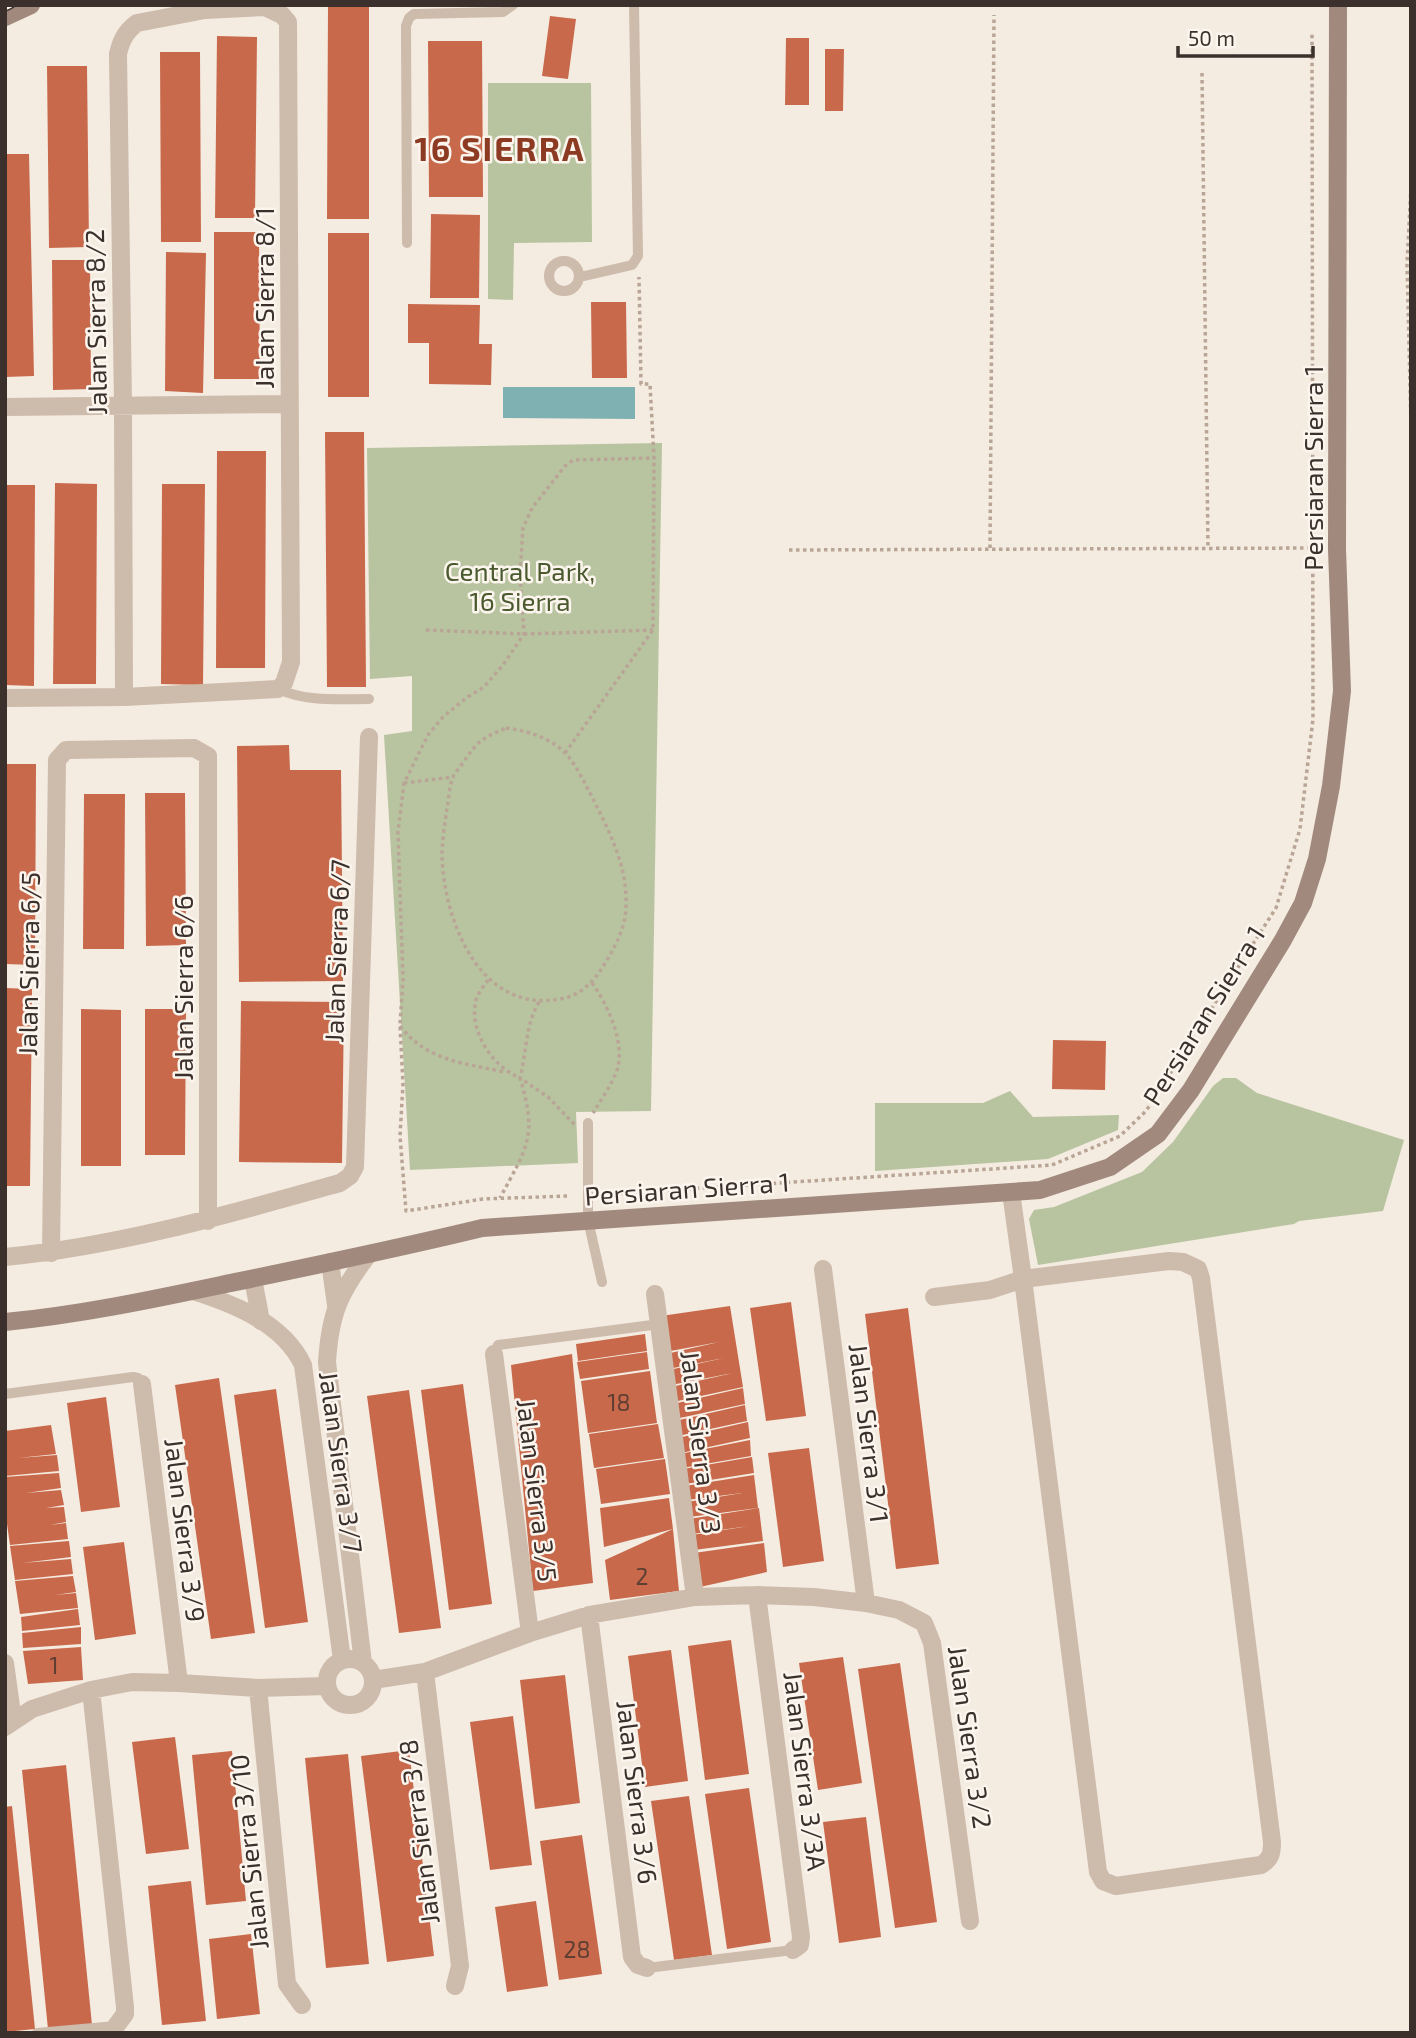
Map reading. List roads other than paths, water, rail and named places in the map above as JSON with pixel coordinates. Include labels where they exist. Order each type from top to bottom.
[{"type":"street","points":[[5,17],[31,5]]},
{"type":"street","name":"Persiaran Sierra 1","points":[[5,1322],[126,1305],[368,1255],[482,1228],[1040,1190],[1110,1167],[1158,1134],[1191,1090],[1303,903],[1317,859],[1331,786],[1342,691],[1337,549],[1338,5]]},
{"type":"street","name":"Jalan Sierra 8/1","points":[[205,10],[265,8],[282,15],[288,22],[290,662],[284,682],[278,689]]},
{"type":"street","name":"Jalan Sierra 8/2","points":[[124,697],[118,54],[121,40],[137,23],[205,10]]},
{"type":"street","points":[[5,407],[289,404]]},
{"type":"street","points":[[5,698],[124,697],[278,689]]},
{"type":"street","name":"Jalan Sierra 6/7","points":[[208,1221],[340,1183],[350,1176],[355,1167],[369,737]]},
{"type":"street","name":"Jalan Sierra 6/6","points":[[57,761],[66,750],[194,748],[208,756],[208,1221]]},
{"type":"street","name":"Jalan Sierra 6/5","points":[[51,1253],[57,761]]},
{"type":"street","points":[[934,1297],[990,1290],[1023,1279],[1169,1261],[1183,1262],[1198,1269],[1272,1842],[1272,1853],[1261,1866],[1116,1886],[1103,1881],[1098,1872],[1023,1279],[1011,1192]]},
{"type":"street","points":[[5,1257],[51,1253],[208,1221]]},
{"type":"street","name":"Jalan Sierra 3/7","points":[[363,1662],[327,1362],[335,1305],[368,1255]]},
{"type":"street","points":[[330,1262],[335,1305]]},
{"type":"street","name":"Jalan Sierra 3/1","points":[[823,1269],[866,1603]]},
{"type":"street","points":[[253,1279],[261,1321]]},
{"type":"street","name":"Jalan Sierra 3/7","points":[[193,1291],[243,1308],[296,1349],[303,1364],[342,1660]]},
{"type":"street","name":"Jalan Sierra 3/3","points":[[656,1294],[695,1597]]},
{"type":"street","name":"Jalan Sierra 3/5","points":[[494,1354],[530,1633]]},
{"type":"street","points":[[303,1364],[327,1362]]},
{"type":"street","name":"Jalan Sierra 3/9","points":[[142,1384],[179,1683]]},
{"type":"street","points":[[316,1460],[338,1455]]},
{"type":"street","points":[[329,1562],[351,1560]]},
{"type":"street","name":"Jalan Sierra 3/3A","points":[[757,1595],[801,1937],[800,1945],[793,1950]]},
{"type":"street","name":"Jalan Sierra 3/2","points":[[373,1680],[425,1672],[530,1633],[589,1615],[695,1597],[814,1597],[899,1610],[924,1623],[932,1643],[970,1921]]},
{"type":"street","name":"Jalan Sierra 3/6","points":[[589,1615],[632,1957],[638,1965],[647,1968]]},
{"type":"street","points":[[342,1660],[363,1662],[372,1673],[369,1696],[357,1705],[341,1704],[329,1694],[327,1686],[330,1671],[342,1660]]},
{"type":"street","points":[[5,1663],[9,1724],[32,1709],[91,1690],[132,1682],[258,1688],[327,1686]]},
{"type":"street","name":"Jalan Sierra 3/8","points":[[425,1672],[460,1966],[455,1986]]},
{"type":"street","name":"Jalan Sierra 3/10","points":[[258,1688],[287,1984],[302,2006]]},
{"type":"street","points":[[91,1690],[125,2007],[125,2014],[116,2026]]},
{"type":"lane","points":[[407,243],[406,26],[409,18],[414,14],[503,12],[513,8],[513,5]]},
{"type":"lane","points":[[580,277],[632,265],[638,256],[634,5]]},
{"type":"lane","points":[[278,689],[312,699],[369,699]]},
{"type":"lane","points":[[587,1123],[588,1220],[601,1282]]},
{"type":"lane","points":[[494,1354],[498,1345],[660,1324]]},
{"type":"lane","points":[[5,1394],[133,1377],[138,1378],[142,1384]]},
{"type":"lane","points":[[647,1968],[793,1950]]},
{"type":"lane","points":[[37,2033],[116,2026]]},
{"type":"water","points":[[503,387],[635,387],[635,419],[503,418]]},
{"type":"railway","points":[[5,8],[11,5]]},
{"type":"district","name":"16 SIERRA","points":[[500,148]]},
{"type":"park label","name":"Central Park, 16 Sierra","points":[[520,585]]}]
